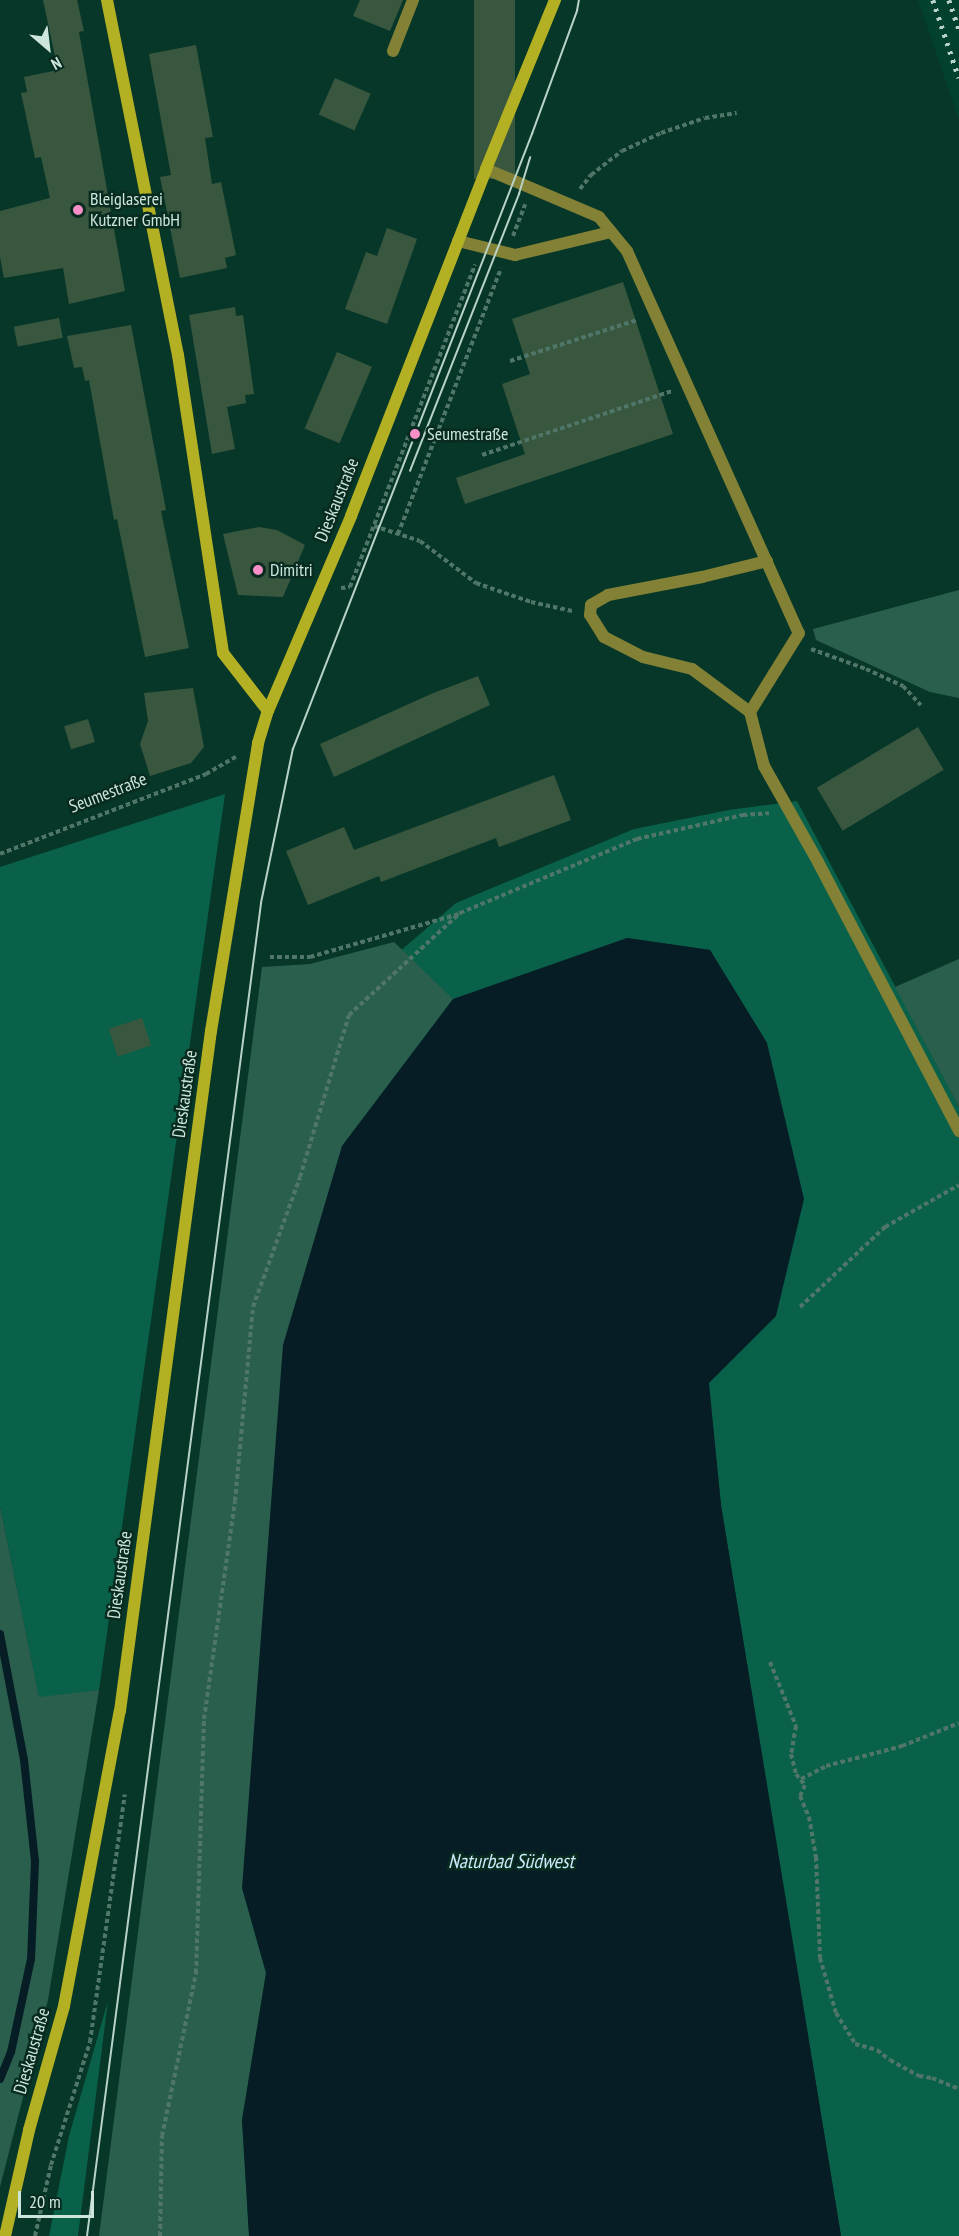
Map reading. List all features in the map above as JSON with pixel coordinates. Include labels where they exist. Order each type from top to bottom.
[{"type":"main road","points":[[107,0],[178,355],[224,653],[268,711]]},
{"type":"main road","name":"Dieskaustraße","points":[[5,2236],[29,2130],[64,2006],[120,1711],[211,1031],[258,743],[268,711],[351,516],[486,169],[555,0]]},
{"type":"street","points":[[393,51],[413,0]]},
{"type":"street","points":[[486,169],[512,182],[570,203],[599,217],[627,251],[799,633],[750,712]]},
{"type":"street","points":[[458,241],[515,255],[611,232]]},
{"type":"street","points":[[767,561],[702,577],[608,594],[591,605],[590,615],[604,637],[643,657],[692,669],[750,712],[764,766],[959,1131]]},
{"type":"path","points":[[570,203],[591,175],[622,152],[672,129],[705,118],[737,113]]},
{"type":"path","points":[[320,588],[350,587],[481,247]]},
{"type":"path","points":[[398,534],[489,298]]},
{"type":"path","points":[[510,361],[656,314]]},
{"type":"path","points":[[482,455],[688,385]]},
{"type":"path","points":[[374,526],[420,541],[476,584],[531,602],[590,615]]},
{"type":"path","points":[[794,642],[866,669],[903,687],[921,705]]},
{"type":"path","name":"Seumestraße","points":[[0,854],[206,774],[258,743]]},
{"type":"path","points":[[270,957],[310,957],[460,913],[637,839],[744,815],[790,811]]},
{"type":"path","points":[[160,2236],[162,2136],[196,1973],[204,1719],[235,1502],[253,1307],[300,1177],[348,1015],[460,913]]},
{"type":"path","points":[[800,1307],[885,1227],[959,1185]]},
{"type":"path","points":[[770,1662],[796,1726],[790,1754],[796,1774],[806,1785],[800,1796],[809,1818],[816,1857],[820,1958],[836,2013],[855,2044],[877,2049],[890,2060],[919,2076],[932,2078],[959,2089]]},
{"type":"path","points":[[801,1779],[826,1766],[902,1746],[959,1723]]},
{"type":"path","points":[[35,2236],[51,2165],[90,2042],[125,1799],[124,1788]]},
{"type":"shaded area","points":[[918,0],[959,0],[959,120]]},
{"type":"shaded area","points":[[959,590],[959,698],[930,692],[816,640],[813,629]]},
{"type":"shaded area","points":[[225,794],[99,1690],[39,1698],[0,1506],[0,867]]},
{"type":"shaded area","points":[[797,801],[959,1107],[959,2236],[841,2236],[721,1505],[708,1383],[776,1316],[767,1043],[710,950],[627,938],[266,1973],[242,2120],[249,2236],[154,2236],[151,2134],[333,1009],[456,903],[634,829],[729,810]]},
{"type":"shaded area","points":[[394,942],[453,999],[342,1146],[243,1892],[266,1973],[242,2120],[249,2236],[99,2236],[262,967],[310,964]]},
{"type":"shaded area","points":[[959,959],[959,1107],[895,987]]},
{"type":"shaded area","points":[[0,1506],[39,1697],[99,1690],[48,2000],[0,2187]]},
{"type":"shaded area","points":[[108,2001],[78,2236],[49,2236],[69,2136]]},
{"type":"water","name":"Naturbad Südwest","points":[[627,938],[710,950],[767,1043],[804,1199],[776,1316],[709,1383],[721,1505],[841,2236],[249,2236],[242,2120],[266,1973],[242,1888],[283,1345],[342,1146],[453,999]]},
{"type":"building","points":[[43,0],[77,0],[84,31],[79,32],[125,291],[69,304],[63,268],[4,278],[0,257],[0,211],[50,198],[41,157],[35,158],[21,93],[27,92],[24,77],[58,70]]},
{"type":"building","points":[[360,0],[403,0],[390,31],[353,16]]},
{"type":"building","points":[[474,0],[515,0],[515,179],[474,179]]},
{"type":"building","points":[[196,45],[213,137],[205,138],[212,184],[221,182],[236,255],[225,258],[227,268],[180,278],[160,177],[171,175],[149,54]]},
{"type":"building","points":[[335,78],[371,94],[354,130],[319,115]]},
{"type":"building","points":[[387,228],[417,239],[387,324],[345,309],[366,252],[377,256]]},
{"type":"building","points":[[623,282],[673,434],[465,504],[456,478],[525,454],[502,384],[530,374],[512,319]]},
{"type":"building","points":[[235,307],[236,316],[243,315],[254,394],[245,395],[246,403],[227,407],[235,449],[212,454],[189,315]]},
{"type":"building","points":[[59,318],[63,338],[18,346],[14,327]]},
{"type":"building","points":[[131,325],[166,510],[161,511],[189,648],[145,657],[117,519],[114,520],[89,380],[85,381],[82,367],[74,368],[67,336]]},
{"type":"building","points":[[337,352],[372,367],[340,443],[305,428]]},
{"type":"building","points":[[259,527],[277,530],[305,545],[283,597],[238,595],[223,534]]},
{"type":"building","points":[[478,676],[490,705],[334,777],[320,744],[431,694]]},
{"type":"building","points":[[193,688],[204,747],[191,763],[150,776],[140,744],[148,721],[144,693]]},
{"type":"building","points":[[88,719],[95,742],[71,749],[64,726]]},
{"type":"building","points":[[918,727],[944,770],[843,831],[817,788]]},
{"type":"building","points":[[554,775],[571,820],[499,847],[496,838],[381,882],[379,876],[308,905],[286,851],[344,827],[354,850]]},
{"type":"building","points":[[142,1018],[151,1046],[118,1056],[109,1029]]},
{"type":"waterway","points":[[0,1634],[24,1760],[35,1861],[31,1959],[11,2052],[0,2079]]},
{"type":"tram line","points":[[87,2236],[261,903],[293,749],[532,134],[579,0]]},
{"type":"tram line","points":[[410,471],[519,194],[530,158]]},
{"type":"railway","points":[[933,0],[959,78]]},
{"type":"railway","points":[[949,0],[959,29]]},
{"type":"place","name":"Bleiglaserei Kutzner GmbH","points":[[78,210]]},
{"type":"place","name":"Seumestraße","points":[[415,434]]},
{"type":"place","name":"Dimitri","points":[[258,570]]}]
